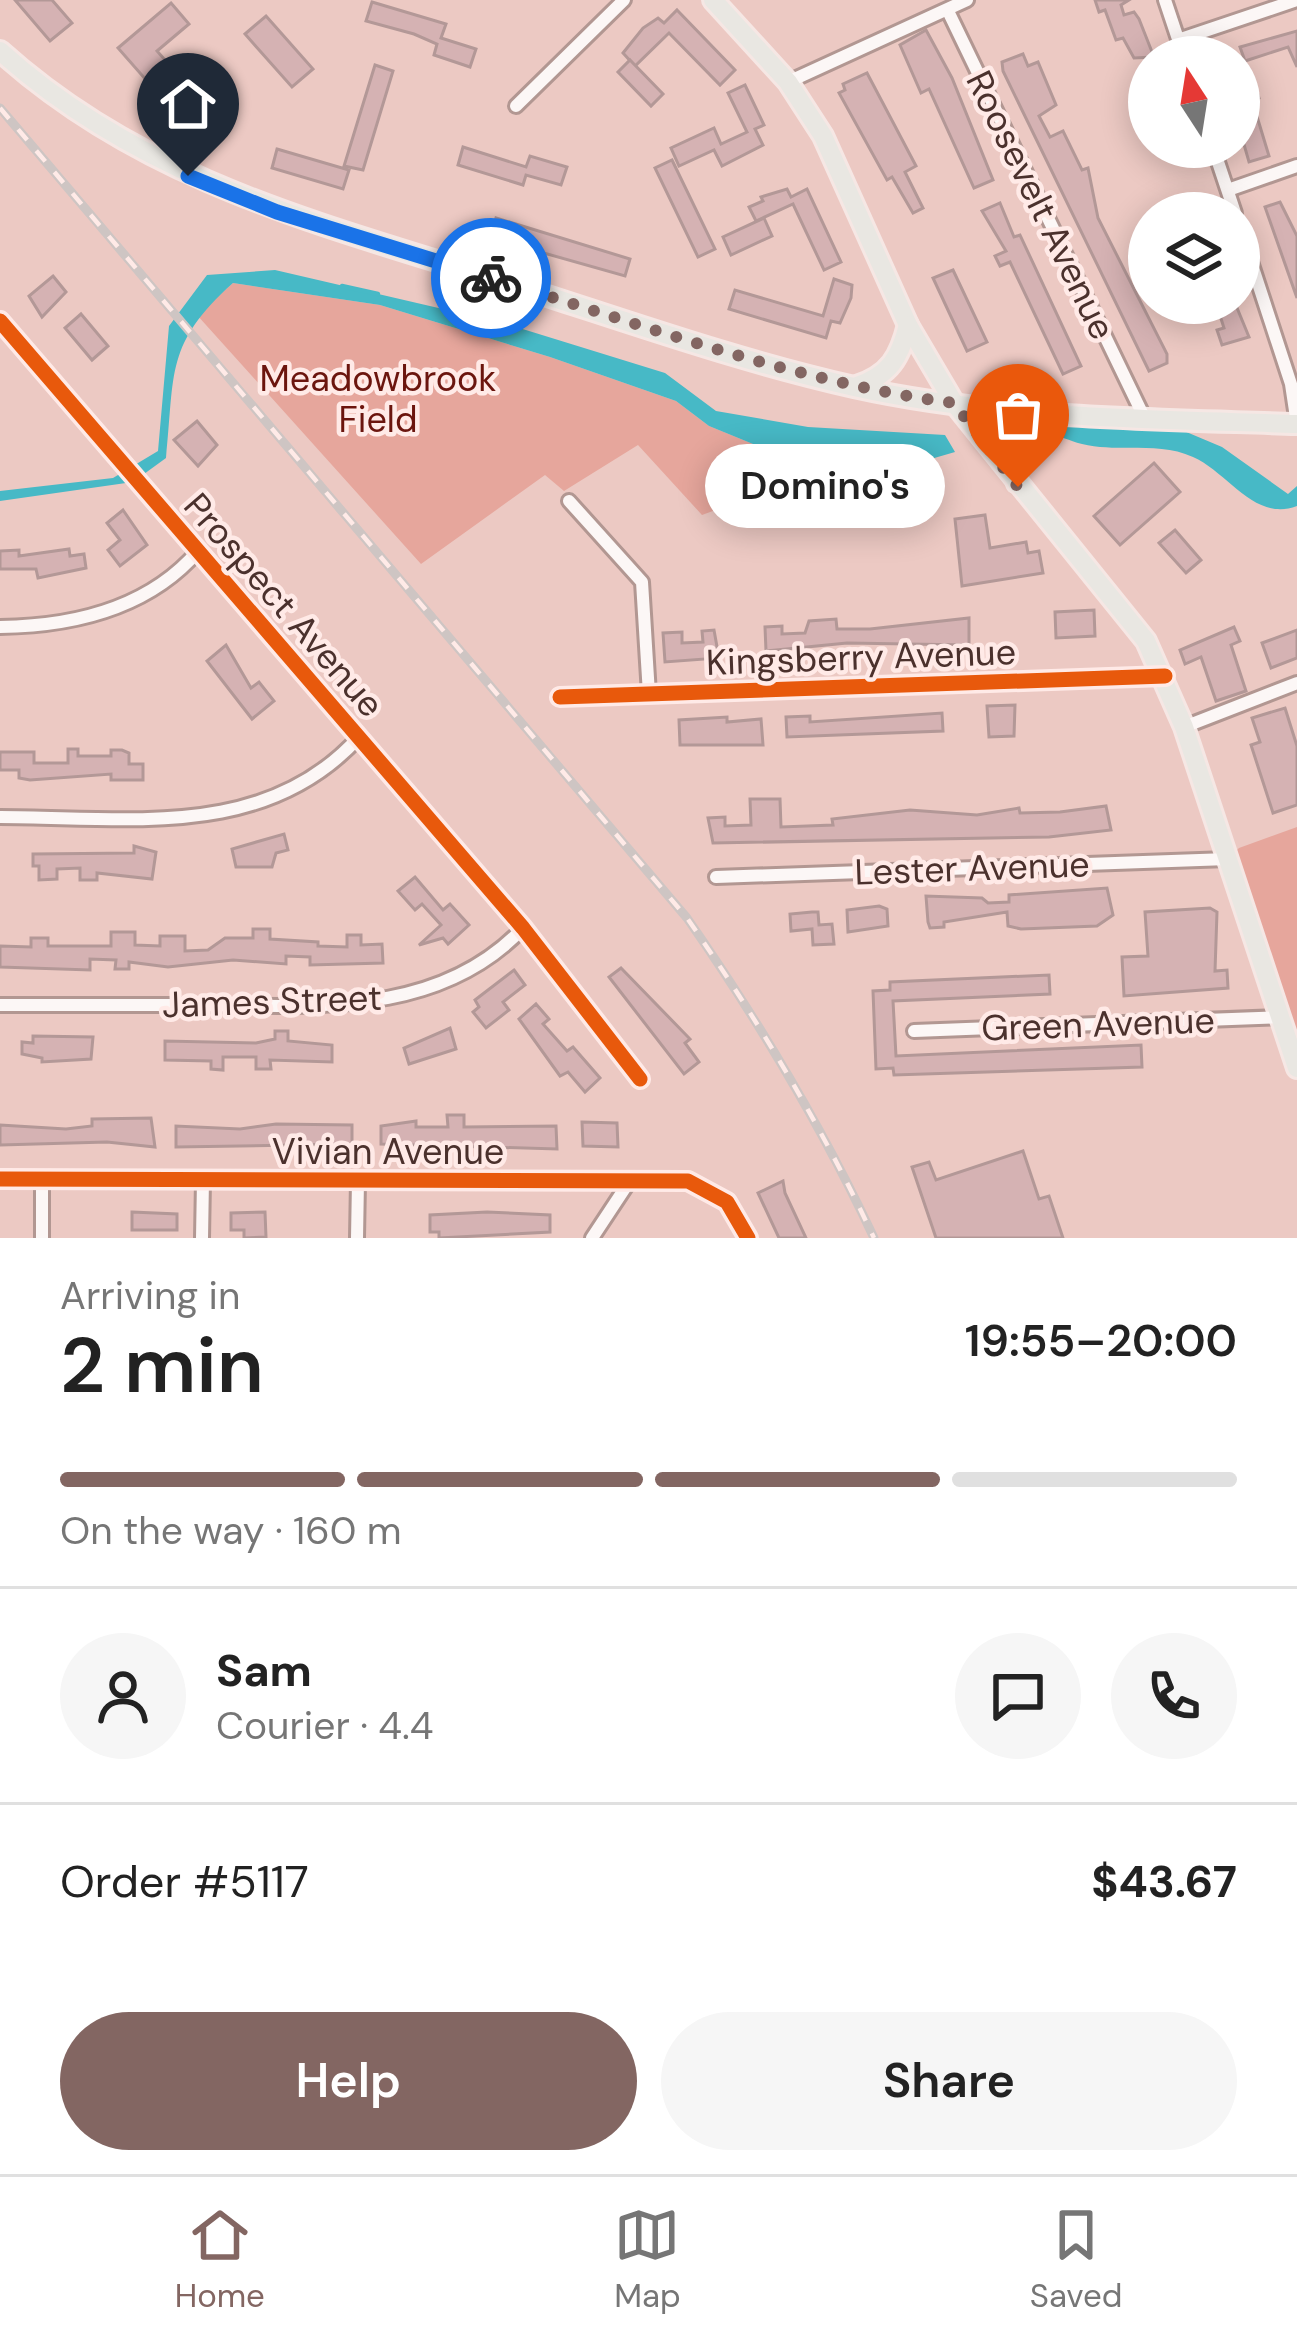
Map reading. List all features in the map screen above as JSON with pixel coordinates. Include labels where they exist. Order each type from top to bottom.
[{"type":"main road","points":[[712,0],[788,82],[842,173],[908,325],[954,403],[1018,487],[1128,614],[1165,676],[1297,1068]]},
{"type":"main road","points":[[0,51],[92,122],[233,196],[854,387],[1033,410],[1297,424]]},
{"type":"main road","points":[[854,387],[877,379],[894,363],[908,325]]},
{"type":"main road","points":[[1018,487],[1010,449],[1014,428],[1033,410]]},
{"type":"street","points":[[516,106],[624,0]]},
{"type":"street","points":[[788,82],[967,0]]},
{"type":"street","points":[[1165,0],[1177,36]]},
{"type":"street","points":[[1190,36],[1297,0]]},
{"type":"street","name":"Roosevelt Avenue","points":[[948,11],[1145,419]]},
{"type":"street","points":[[1221,168],[1228,190],[1297,166]]},
{"type":"street","points":[[1260,288],[1292,384],[1297,424]]},
{"type":"street","name":"Prospect Avenue","points":[[0,321],[7,337],[122,463],[523,928],[640,1079]]},
{"type":"street","points":[[568,501],[642,581],[650,694]]},
{"type":"street","points":[[0,627],[59,623],[117,607],[169,580],[198,551]]},
{"type":"street","name":"Kingsberry Avenue","points":[[560,698],[1165,676]]},
{"type":"street","points":[[1184,727],[1297,683]]},
{"type":"street","points":[[0,817],[180,817],[250,806],[305,786],[359,737]]},
{"type":"street","name":"Lester Avenue","points":[[716,878],[1228,859]]},
{"type":"street","name":"James Street","points":[[0,1005],[368,1003],[434,986],[468,971],[504,948],[523,928]]},
{"type":"street","name":"Green Avenue","points":[[914,1031],[1282,1017]]},
{"type":"street","name":"Vivian Avenue","points":[[0,1179],[702,1185],[727,1202],[748,1238]]},
{"type":"street","points":[[42,1179],[42,1238]]},
{"type":"street","points":[[202,1238],[203,1180]]},
{"type":"street","points":[[357,1238],[358,1181]]},
{"type":"street","points":[[592,1238],[629,1182]]},
{"type":"green space","name":"Meadowbrook Field","points":[[233,283],[380,305],[550,357],[676,401],[709,426],[753,444],[924,461],[897,497],[822,471],[702,515],[638,445],[564,491],[545,475],[421,564],[197,315]]},
{"type":"green space","points":[[1297,827],[1297,1066],[1228,859],[1239,848]]},
{"type":"water","points":[[275,270],[503,323],[665,373],[716,411],[808,427],[945,435],[955,452],[924,461],[753,444],[709,426],[676,401],[550,357],[380,305],[233,283],[195,324],[177,361],[166,458],[133,482],[0,501],[0,491],[113,478],[158,451],[169,326],[207,275]]},
{"type":"water","points":[[1047,419],[1184,431],[1222,447],[1288,494],[1297,486],[1297,506],[1282,509],[1255,502],[1206,464],[1179,452],[1096,446],[1047,435]]},
{"type":"building","points":[[15,0],[52,0],[72,23],[50,41]]},
{"type":"building","points":[[1095,0],[1129,0],[1121,5],[1124,15],[1134,12],[1146,36],[1128,36],[1128,47],[1123,38],[1116,40],[1105,10],[1099,12]]},
{"type":"building","points":[[372,2],[446,24],[441,38],[476,49],[470,67],[434,55],[437,44],[366,21]]},
{"type":"building","points":[[171,3],[189,24],[157,51],[211,112],[190,130],[118,48]]},
{"type":"building","points":[[677,10],[735,70],[720,85],[669,33],[635,66],[623,53],[643,28],[658,18],[664,23]]},
{"type":"building","points":[[266,16],[313,69],[292,87],[245,34]]},
{"type":"building","points":[[926,30],[952,78],[993,180],[974,188],[929,89],[921,93],[900,45]]},
{"type":"building","points":[[1297,31],[1297,67],[1288,47],[1260,56],[1260,41]]},
{"type":"building","points":[[1023,54],[1028,66],[1038,62],[1056,105],[1039,116],[1050,137],[1063,131],[1082,170],[1088,168],[1098,218],[1128,277],[1128,324],[1152,324],[1167,363],[1149,371],[1002,62]]},
{"type":"building","points":[[630,60],[663,94],[651,106],[618,72]]},
{"type":"building","points":[[375,65],[393,71],[363,170],[344,166]]},
{"type":"building","points":[[867,73],[916,166],[905,172],[923,208],[913,213],[892,177],[887,180],[839,93],[845,90],[843,84]]},
{"type":"building","points":[[745,85],[764,125],[755,129],[763,145],[722,166],[714,150],[679,166],[671,148],[714,128],[721,144],[747,132],[728,93]]},
{"type":"building","points":[[1260,126],[1269,156],[1260,159]]},
{"type":"building","points":[[463,147],[526,167],[530,156],[567,167],[561,185],[526,175],[523,185],[458,165]]},
{"type":"building","points":[[277,149],[349,170],[343,189],[272,168]]},
{"type":"building","points":[[672,160],[715,249],[698,257],[655,168]]},
{"type":"building","points":[[787,189],[791,197],[807,189],[841,262],[824,270],[793,204],[756,221],[749,207],[763,201],[761,197]]},
{"type":"building","points":[[1280,202],[1297,236],[1297,298],[1265,207]]},
{"type":"building","points":[[1000,203],[1014,237],[1020,235],[1081,366],[1063,374],[1010,262],[1000,266],[995,256],[1006,251],[982,211]]},
{"type":"building","points":[[496,218],[630,259],[625,276],[505,242],[491,235]]},
{"type":"building","points":[[764,218],[772,236],[731,255],[723,237]]},
{"type":"building","points":[[953,270],[987,342],[967,351],[933,278]]},
{"type":"building","points":[[53,276],[66,292],[42,317],[29,296]]},
{"type":"building","points":[[834,279],[852,285],[851,298],[840,323],[831,321],[826,338],[729,309],[735,290],[823,316]]},
{"type":"building","points":[[81,314],[108,346],[92,360],[65,328]]},
{"type":"building","points":[[1223,324],[1244,324],[1249,337],[1222,345],[1217,330],[1224,328]]},
{"type":"building","points":[[197,421],[217,445],[198,466],[174,440]]},
{"type":"building","points":[[1154,463],[1180,492],[1120,545],[1094,516]]},
{"type":"building","points":[[123,510],[147,545],[120,566],[108,550],[120,540],[107,523]]},
{"type":"building","points":[[985,515],[990,548],[1026,542],[1028,553],[1039,551],[1043,573],[962,586],[955,519]]},
{"type":"building","points":[[1175,530],[1201,560],[1186,573],[1159,543]]},
{"type":"building","points":[[69,549],[70,556],[84,554],[86,568],[38,578],[36,569],[0,569],[0,551],[19,550],[19,556]]},
{"type":"building","points":[[1094,610],[1095,636],[1056,638],[1055,612]]},
{"type":"building","points":[[969,618],[969,645],[847,643],[766,651],[765,627],[782,626],[782,634],[805,633],[809,621],[836,619],[837,629],[870,629]]},
{"type":"building","points":[[1234,627],[1240,641],[1231,645],[1246,691],[1216,701],[1201,657],[1185,664],[1180,650]]},
{"type":"building","points":[[714,630],[719,658],[665,662],[663,633],[682,632],[682,643],[703,642],[702,631]]},
{"type":"building","points":[[1297,630],[1297,658],[1271,668],[1262,643]]},
{"type":"building","points":[[226,645],[251,688],[259,682],[274,701],[252,719],[207,661]]},
{"type":"building","points":[[1015,705],[1014,736],[989,737],[987,706]]},
{"type":"building","points":[[1285,708],[1297,746],[1297,805],[1273,813],[1251,745],[1260,742],[1252,718]]},
{"type":"building","points":[[942,713],[943,731],[787,737],[786,717],[810,716],[810,722]]},
{"type":"building","points":[[727,717],[727,722],[761,719],[763,745],[680,745],[679,720]]},
{"type":"building","points":[[68,749],[78,749],[78,756],[111,756],[111,750],[122,750],[129,753],[129,764],[143,764],[143,780],[111,780],[111,774],[30,780],[19,778],[19,770],[0,770],[0,752],[34,752],[34,763],[68,763]]},
{"type":"building","points":[[750,799],[780,799],[781,827],[833,825],[832,819],[910,810],[977,815],[1019,808],[1020,813],[1106,806],[1111,830],[1049,837],[713,843],[708,818],[725,817],[725,826],[751,825]]},
{"type":"building","points":[[284,834],[288,850],[276,853],[272,867],[236,867],[232,849]]},
{"type":"building","points":[[134,846],[156,852],[152,879],[97,873],[97,880],[80,880],[80,868],[57,869],[57,879],[39,880],[39,866],[33,866],[33,854],[134,853]]},
{"type":"building","points":[[415,877],[443,910],[450,904],[469,925],[448,944],[443,938],[419,945],[441,925],[422,904],[415,910],[398,891]]},
{"type":"building","points":[[1107,888],[1113,915],[1097,926],[1021,929],[1008,926],[1007,912],[944,922],[944,927],[930,928],[928,922],[926,896],[982,898],[988,903],[1009,902],[1009,895]]},
{"type":"building","points":[[1210,908],[1217,912],[1215,971],[1227,970],[1228,988],[1124,996],[1122,957],[1148,956],[1145,912]]},
{"type":"building","points":[[887,909],[888,926],[848,932],[847,910]]},
{"type":"building","points":[[818,912],[819,925],[832,924],[834,944],[813,945],[812,929],[791,931],[790,914]]},
{"type":"building","points":[[253,929],[270,929],[270,939],[318,942],[318,946],[347,947],[347,935],[361,935],[361,945],[382,944],[383,963],[310,965],[310,957],[286,956],[286,964],[233,960],[168,967],[129,962],[129,969],[115,969],[116,960],[90,959],[90,970],[0,967],[0,946],[31,947],[31,938],[48,938],[48,946],[111,946],[111,932],[135,932],[135,945],[160,946],[160,936],[185,936],[185,951],[208,950],[225,938],[253,938]]},
{"type":"building","points":[[621,968],[690,1039],[685,1043],[699,1062],[684,1074],[609,977]]},
{"type":"building","points":[[514,970],[525,985],[503,1002],[509,1010],[486,1028],[473,1012],[479,1007],[475,1000]]},
{"type":"building","points":[[1049,975],[1050,994],[893,1001],[896,1056],[1141,1045],[1142,1067],[894,1075],[893,1068],[876,1069],[873,991],[890,990],[890,982]]},
{"type":"building","points":[[536,1004],[549,1019],[543,1024],[567,1051],[573,1047],[600,1078],[585,1092],[568,1072],[560,1076],[519,1019]]},
{"type":"building","points":[[450,1028],[456,1049],[409,1064],[404,1048]]},
{"type":"building","points":[[275,1031],[288,1031],[288,1041],[332,1045],[332,1062],[270,1060],[271,1069],[256,1069],[256,1057],[223,1057],[223,1070],[211,1069],[211,1061],[165,1060],[165,1041],[256,1043],[275,1039]]},
{"type":"building","points":[[33,1036],[93,1037],[91,1059],[42,1062],[42,1058],[22,1054],[22,1042],[33,1043]]},
{"type":"building","points":[[447,1115],[464,1115],[464,1127],[556,1126],[557,1149],[381,1144],[381,1126],[416,1121],[416,1127],[448,1127]]},
{"type":"building","points":[[151,1118],[155,1147],[107,1142],[0,1145],[0,1125],[66,1129],[92,1126],[92,1119]]},
{"type":"building","points":[[582,1122],[617,1123],[618,1147],[583,1146]]},
{"type":"building","points":[[276,1124],[352,1125],[352,1144],[176,1147],[176,1126],[240,1129]]},
{"type":"building","points":[[1023,1151],[1039,1199],[1049,1196],[1063,1238],[936,1238],[912,1167],[929,1162],[936,1180]]},
{"type":"building","points":[[783,1181],[806,1238],[779,1238],[758,1193]]},
{"type":"building","points":[[132,1212],[177,1214],[177,1230],[132,1230]]},
{"type":"building","points":[[265,1212],[266,1237],[244,1238],[244,1230],[231,1230],[231,1213]]},
{"type":"building","points":[[430,1215],[550,1215],[550,1232],[439,1238],[439,1232],[430,1232]]},
{"type":"waterway","points":[[342,286],[378,294]]},
{"type":"railway","points":[[0,108],[687,918],[787,1074],[874,1238]]},
{"type":"cycle path","points":[[0,321],[523,928],[640,1079]]},
{"type":"cycle path","points":[[560,697],[1165,676]]},
{"type":"cycle path","points":[[0,1179],[688,1181],[727,1202],[748,1238]]},
{"type":"way so far","points":[[491,278],[854,387],[954,403],[1018,487]]},
{"type":"place","name":"Domino's","points":[[1018,487]]},
{"type":"route","points":[[188,176],[277,212],[491,278]]}]
